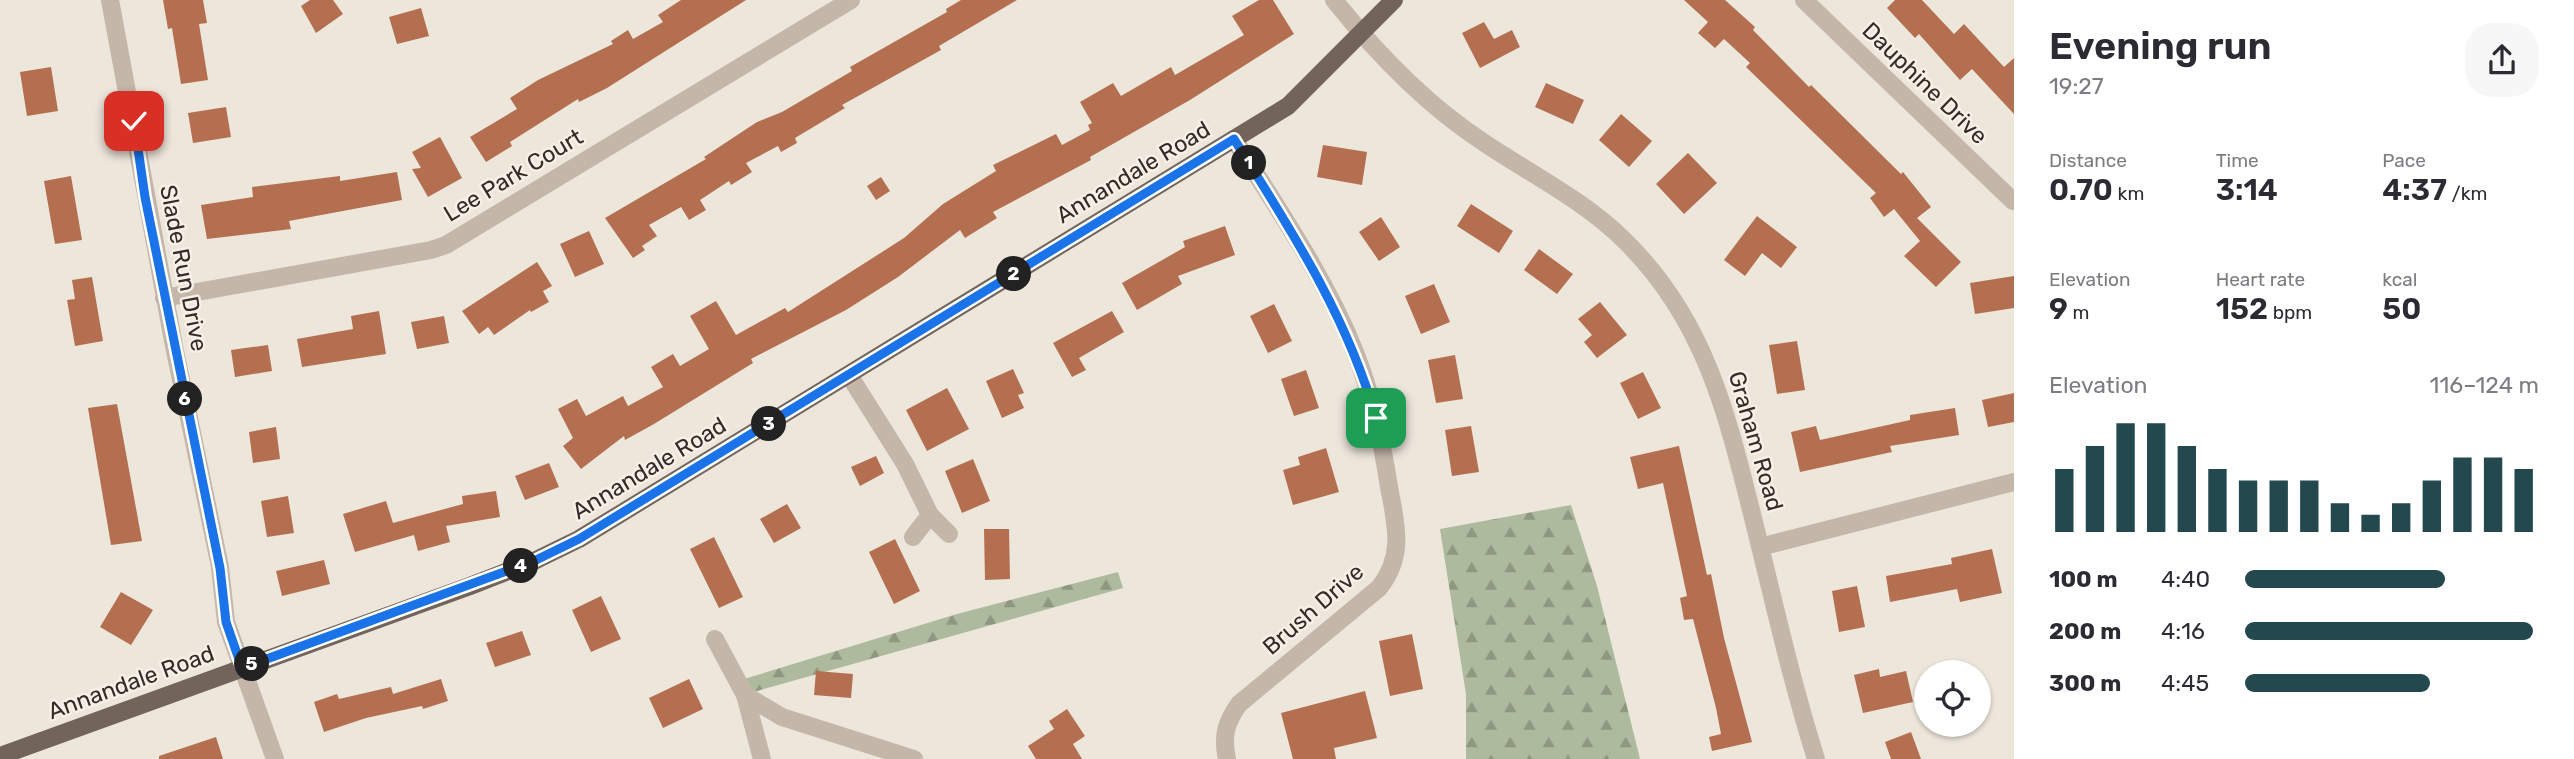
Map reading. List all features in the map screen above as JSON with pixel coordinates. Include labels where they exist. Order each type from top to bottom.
[{"type":"main road","name":"Annandale Road","points":[[0,756],[534,561],[631,509],[1288,106],[1394,0]]},
{"type":"street","name":"Slade Run Drive","points":[[110,0],[164,298],[220,568],[226,622],[275,759]]},
{"type":"street","name":"Lee Park Court","points":[[164,298],[431,250],[446,245],[851,0]]},
{"type":"street","name":"Graham Road","points":[[1334,0],[1362,34],[1436,107],[1482,142],[1561,189],[1595,214],[1651,269],[1676,302],[1717,383],[1816,759]]},
{"type":"street","name":"Dauphine Drive","points":[[1804,0],[2013,201]]},
{"type":"street","name":"Brush Drive","points":[[1227,759],[1224,733],[1229,718],[1239,704],[1379,588],[1389,575],[1396,556],[1398,538],[1378,427],[1355,352],[1334,305],[1234,139]]},
{"type":"street","points":[[849,375],[905,464],[930,516],[950,534]]},
{"type":"street","points":[[1760,547],[2014,482]]},
{"type":"street","points":[[913,537],[930,516]]},
{"type":"street","points":[[715,639],[745,695],[762,759]]},
{"type":"street","points":[[745,695],[782,718],[914,759]]},
{"type":"green space","points":[[1571,505],[1597,586],[1640,759],[1466,759],[1466,694],[1440,529]]},
{"type":"green space","points":[[1118,572],[1123,588],[750,693],[744,679],[957,614]]},
{"type":"building","points":[[163,0],[203,0],[207,23],[199,24],[208,80],[181,84],[172,28],[168,29]]},
{"type":"building","points":[[310,0],[333,0],[343,14],[316,33],[301,6]]},
{"type":"building","points":[[681,0],[746,0],[607,88],[579,102],[578,99],[510,142],[512,146],[486,162],[470,137],[517,109],[510,98],[538,80],[613,44],[611,41],[628,30],[633,39],[663,22],[658,15]]},
{"type":"building","points":[[961,0],[1017,0],[939,46],[941,50],[842,105],[845,108],[795,138],[797,143],[781,152],[778,146],[746,163],[752,172],[731,185],[729,181],[700,200],[706,210],[689,220],[681,207],[649,225],[657,236],[642,246],[645,250],[633,258],[605,218],[706,159],[704,157],[757,122],[782,112],[852,71],[850,67],[947,12],[946,9]]},
{"type":"building","points":[[1259,0],[1273,0],[1294,34],[1190,100],[1090,157],[1091,160],[993,212],[997,218],[965,238],[960,230],[898,277],[846,310],[751,359],[753,363],[654,424],[625,440],[624,436],[581,469],[563,446],[573,438],[558,409],[577,399],[586,416],[623,396],[628,406],[663,387],[651,367],[673,354],[680,366],[709,349],[690,316],[716,301],[736,335],[785,308],[788,312],[904,238],[943,204],[996,171],[993,165],[1056,134],[1062,145],[1090,130],[1088,125],[1092,123],[1080,102],[1113,83],[1121,96],[1171,67],[1175,75],[1244,35],[1232,16]]},
{"type":"building","points":[[1684,0],[1725,0],[1755,27],[1753,30],[1809,87],[1811,85],[1901,174],[1903,172],[1931,207],[1917,218],[1961,262],[1936,287],[1904,256],[1920,241],[1894,209],[1884,217],[1870,198],[1876,193],[1746,67],[1750,63],[1724,39],[1715,48],[1698,33],[1708,22]]},
{"type":"building","points":[[1895,0],[1922,0],[1954,34],[1964,24],[2004,67],[2014,58],[2014,114],[1972,69],[1960,80],[1919,34],[1915,38],[1887,8]]},
{"type":"building","points":[[421,8],[429,36],[397,44],[389,17]]},
{"type":"building","points":[[1484,22],[1494,39],[1512,30],[1520,47],[1480,68],[1462,33]]},
{"type":"building","points":[[51,67],[58,111],[27,116],[20,72]]},
{"type":"building","points":[[1546,83],[1584,100],[1573,124],[1535,107]]},
{"type":"building","points":[[226,107],[231,137],[193,143],[188,113]]},
{"type":"building","points":[[1621,114],[1652,141],[1629,167],[1599,140]]},
{"type":"building","points":[[440,137],[462,178],[428,197],[412,169],[421,168],[412,152]]},
{"type":"building","points":[[1323,145],[1367,152],[1362,185],[1317,177]]},
{"type":"building","points":[[1688,153],[1717,183],[1684,214],[1656,184]]},
{"type":"building","points":[[397,172],[402,200],[289,221],[291,229],[207,239],[201,205],[253,197],[252,187],[340,176],[340,181]]},
{"type":"building","points":[[71,176],[82,240],[55,244],[44,181]]},
{"type":"building","points":[[881,177],[890,191],[876,200],[867,186]]},
{"type":"building","points":[[1471,204],[1513,231],[1499,253],[1457,226]]},
{"type":"building","points":[[1757,216],[1797,247],[1781,268],[1762,253],[1745,276],[1724,260]]},
{"type":"building","points":[[1381,217],[1400,247],[1379,261],[1359,232]]},
{"type":"building","points":[[1225,226],[1235,255],[1178,276],[1182,284],[1137,310],[1122,283],[1185,247],[1183,241]]},
{"type":"building","points":[[589,231],[604,264],[575,277],[560,244]]},
{"type":"building","points":[[1539,249],[1573,274],[1557,294],[1524,270]]},
{"type":"building","points":[[537,262],[552,286],[543,291],[549,302],[531,312],[530,310],[494,335],[488,327],[479,334],[462,311]]},
{"type":"building","points":[[2014,276],[2014,308],[1975,314],[1970,283]]},
{"type":"building","points":[[92,277],[103,341],[75,346],[67,300],[75,299],[72,280]]},
{"type":"building","points":[[1434,284],[1450,322],[1421,334],[1405,296]]},
{"type":"building","points":[[1600,302],[1627,335],[1597,358],[1584,342],[1592,335],[1578,319]]},
{"type":"building","points":[[1274,304],[1292,341],[1268,353],[1250,316]]},
{"type":"building","points":[[379,311],[386,354],[302,367],[297,339],[353,329],[351,316]]},
{"type":"building","points":[[1112,311],[1124,332],[1079,358],[1086,370],[1072,377],[1053,343]]},
{"type":"building","points":[[444,316],[449,343],[417,349],[411,322]]},
{"type":"building","points":[[1797,341],[1805,390],[1777,394],[1769,345]]},
{"type":"building","points":[[268,345],[272,371],[235,377],[231,350]]},
{"type":"building","points":[[1455,355],[1463,399],[1436,403],[1428,360]]},
{"type":"building","points":[[1013,369],[1024,393],[1018,395],[1024,408],[1002,418],[986,381]]},
{"type":"building","points":[[1306,370],[1319,408],[1294,416],[1281,379]]},
{"type":"building","points":[[1643,372],[1661,408],[1638,419],[1620,383]]},
{"type":"building","points":[[947,388],[969,429],[927,451],[906,410]]},
{"type":"building","points":[[2014,393],[2014,422],[1988,427],[1982,400]]},
{"type":"building","points":[[117,404],[142,541],[111,545],[88,408]]},
{"type":"building","points":[[1955,408],[1959,435],[1890,446],[1892,452],[1800,472],[1791,432],[1816,426],[1820,440],[1910,420],[1910,415]]},
{"type":"building","points":[[1471,426],[1479,472],[1452,476],[1445,430]]},
{"type":"building","points":[[276,427],[280,459],[253,463],[249,432]]},
{"type":"building","points":[[1679,446],[1707,575],[1711,574],[1724,638],[1752,742],[1712,751],[1709,737],[1721,734],[1693,619],[1684,620],[1680,598],[1687,596],[1663,483],[1638,489],[1630,457]]},
{"type":"building","points":[[1326,448],[1339,492],[1293,505],[1283,470],[1300,465],[1298,457]]},
{"type":"building","points":[[876,456],[884,473],[860,486],[851,467]]},
{"type":"building","points":[[973,459],[990,501],[962,513],[945,471]]},
{"type":"building","points":[[549,463],[559,487],[525,500],[515,476]]},
{"type":"building","points":[[496,491],[500,517],[446,526],[450,542],[418,551],[414,535],[355,552],[343,514],[386,501],[393,523],[463,504],[462,496]]},
{"type":"building","points":[[288,496],[294,533],[267,537],[261,501]]},
{"type":"building","points":[[787,504],[801,528],[774,543],[760,519]]},
{"type":"building","points":[[984,529],[1009,529],[1010,579],[985,580]]},
{"type":"building","points":[[714,537],[743,597],[719,608],[690,549]]},
{"type":"building","points":[[895,539],[920,591],[894,604],[869,552]]},
{"type":"building","points":[[1992,549],[2002,593],[1960,602],[1957,589],[1890,602],[1886,576],[1952,564],[1951,558]]},
{"type":"building","points":[[324,560],[330,584],[282,596],[276,571]]},
{"type":"building","points":[[1857,586],[1865,627],[1839,632],[1832,591]]},
{"type":"building","points":[[121,592],[153,610],[131,645],[100,627]]},
{"type":"building","points":[[601,596],[621,639],[591,652],[572,610]]},
{"type":"building","points":[[522,631],[531,655],[495,667],[486,643]]},
{"type":"building","points":[[1412,634],[1423,689],[1390,696],[1379,641]]},
{"type":"building","points":[[1879,669],[1880,677],[1906,671],[1913,702],[1863,713],[1854,675]]},
{"type":"building","points":[[816,671],[853,674],[851,698],[814,695]]},
{"type":"building","points":[[441,679],[448,701],[423,709],[422,706],[366,718],[324,732],[314,702],[337,694],[339,699],[391,687],[393,694]]},
{"type":"building","points":[[689,679],[703,709],[663,728],[649,698]]},
{"type":"building","points":[[1365,691],[1377,738],[1334,748],[1336,759],[1293,759],[1281,713]]},
{"type":"building","points":[[1067,709],[1085,736],[1073,744],[1082,759],[1036,759],[1028,746],[1054,729],[1049,721]]},
{"type":"building","points":[[1911,732],[1921,759],[1891,759],[1885,742]]},
{"type":"building","points":[[216,737],[223,759],[159,759],[159,756]]},
{"type":"route","points":[[134,121],[145,197],[173,346],[220,568],[226,622],[242,668],[470,586],[534,561],[579,539],[1234,139],[1334,305],[1355,352],[1376,418]]}]
